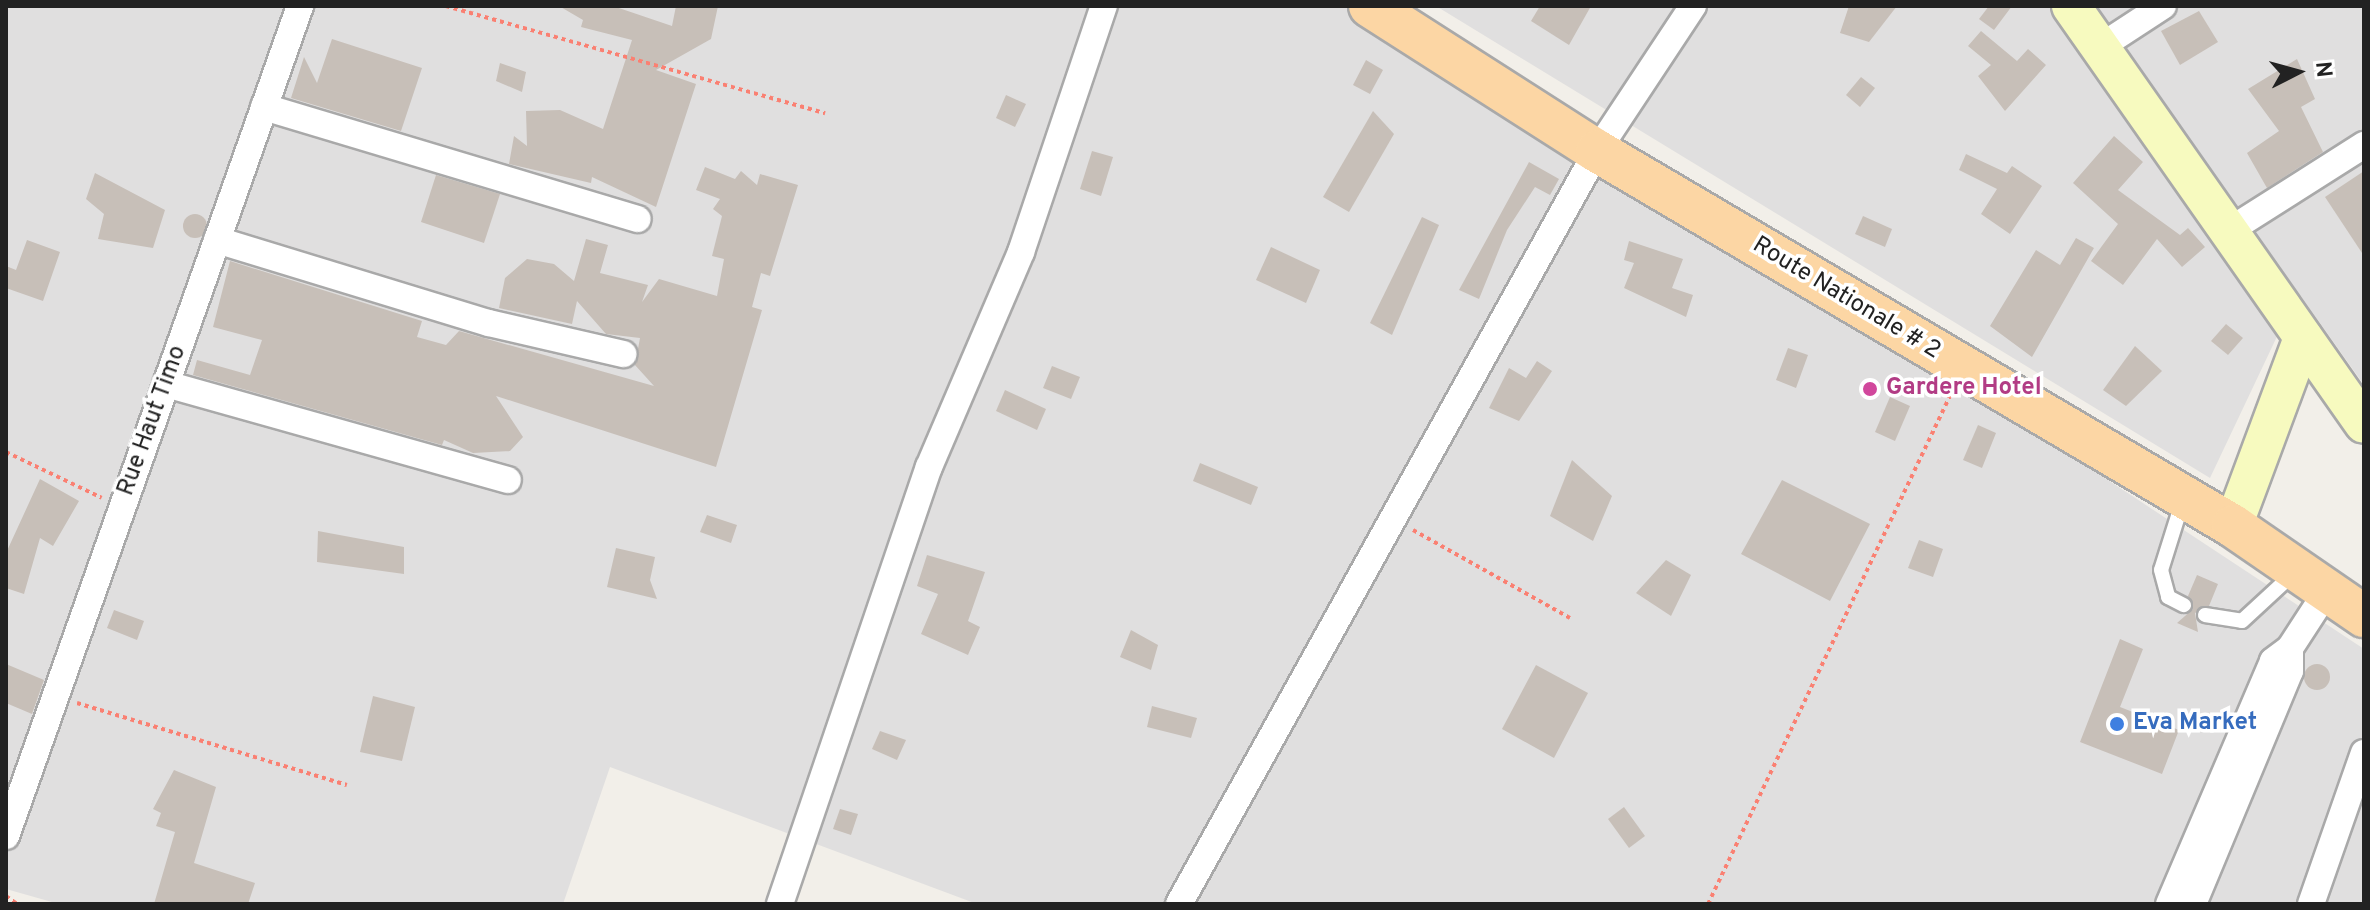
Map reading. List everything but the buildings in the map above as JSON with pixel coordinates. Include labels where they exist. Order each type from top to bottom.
[{"type":"main road","name":"Route Nationale # 2","points":[[1370,6],[1597,151],[2233,526],[2364,616]]},
{"type":"main road","points":[[2071,6],[2364,424]]},
{"type":"main road","points":[[2233,526],[2303,338]]},
{"type":"street","name":"Rue Haut Timo","points":[[6,836],[300,6]]},
{"type":"street","points":[[780,904],[929,467],[1021,252],[1104,6]]},
{"type":"street","points":[[1179,904],[1597,151],[1693,6]]},
{"type":"street","points":[[2100,47],[2163,6]]},
{"type":"street","points":[[264,107],[638,219]]},
{"type":"street","points":[[2230,230],[2364,145]]},
{"type":"street","points":[[217,240],[489,323],[623,354]]},
{"type":"street","points":[[166,384],[508,480]]},
{"type":"street","points":[[2193,904],[2290,671],[2290,648],[2312,580]]},
{"type":"street","points":[[2169,904],[2273,661],[2290,648]]},
{"type":"street","points":[[2311,904],[2364,753]]},
{"type":"lane","points":[[2183,497],[2161,570],[2168,597],[2184,605]]},
{"type":"lane","points":[[2205,615],[2242,621],[2312,580]]},
{"type":"path","points":[[446,6],[825,113]]},
{"type":"path","points":[[1708,904],[1964,368]]},
{"type":"path","points":[[6,452],[122,507]]},
{"type":"path","points":[[1393,519],[1570,618]]},
{"type":"path","points":[[55,696],[347,785]]},
{"type":"path","points":[[6,896],[17,904]]},
{"type":"shaded area","points":[[6,6],[1390,6],[2364,649],[2364,904],[977,904],[610,767],[563,904],[59,904],[6,889]]},
{"type":"shaded area","points":[[1436,6],[2364,6],[2364,385],[2298,292],[2210,478]]},
{"type":"place","name":"Gardere Hotel","points":[[1870,389]]},
{"type":"place","name":"Eva Market","points":[[2117,724]]}]
